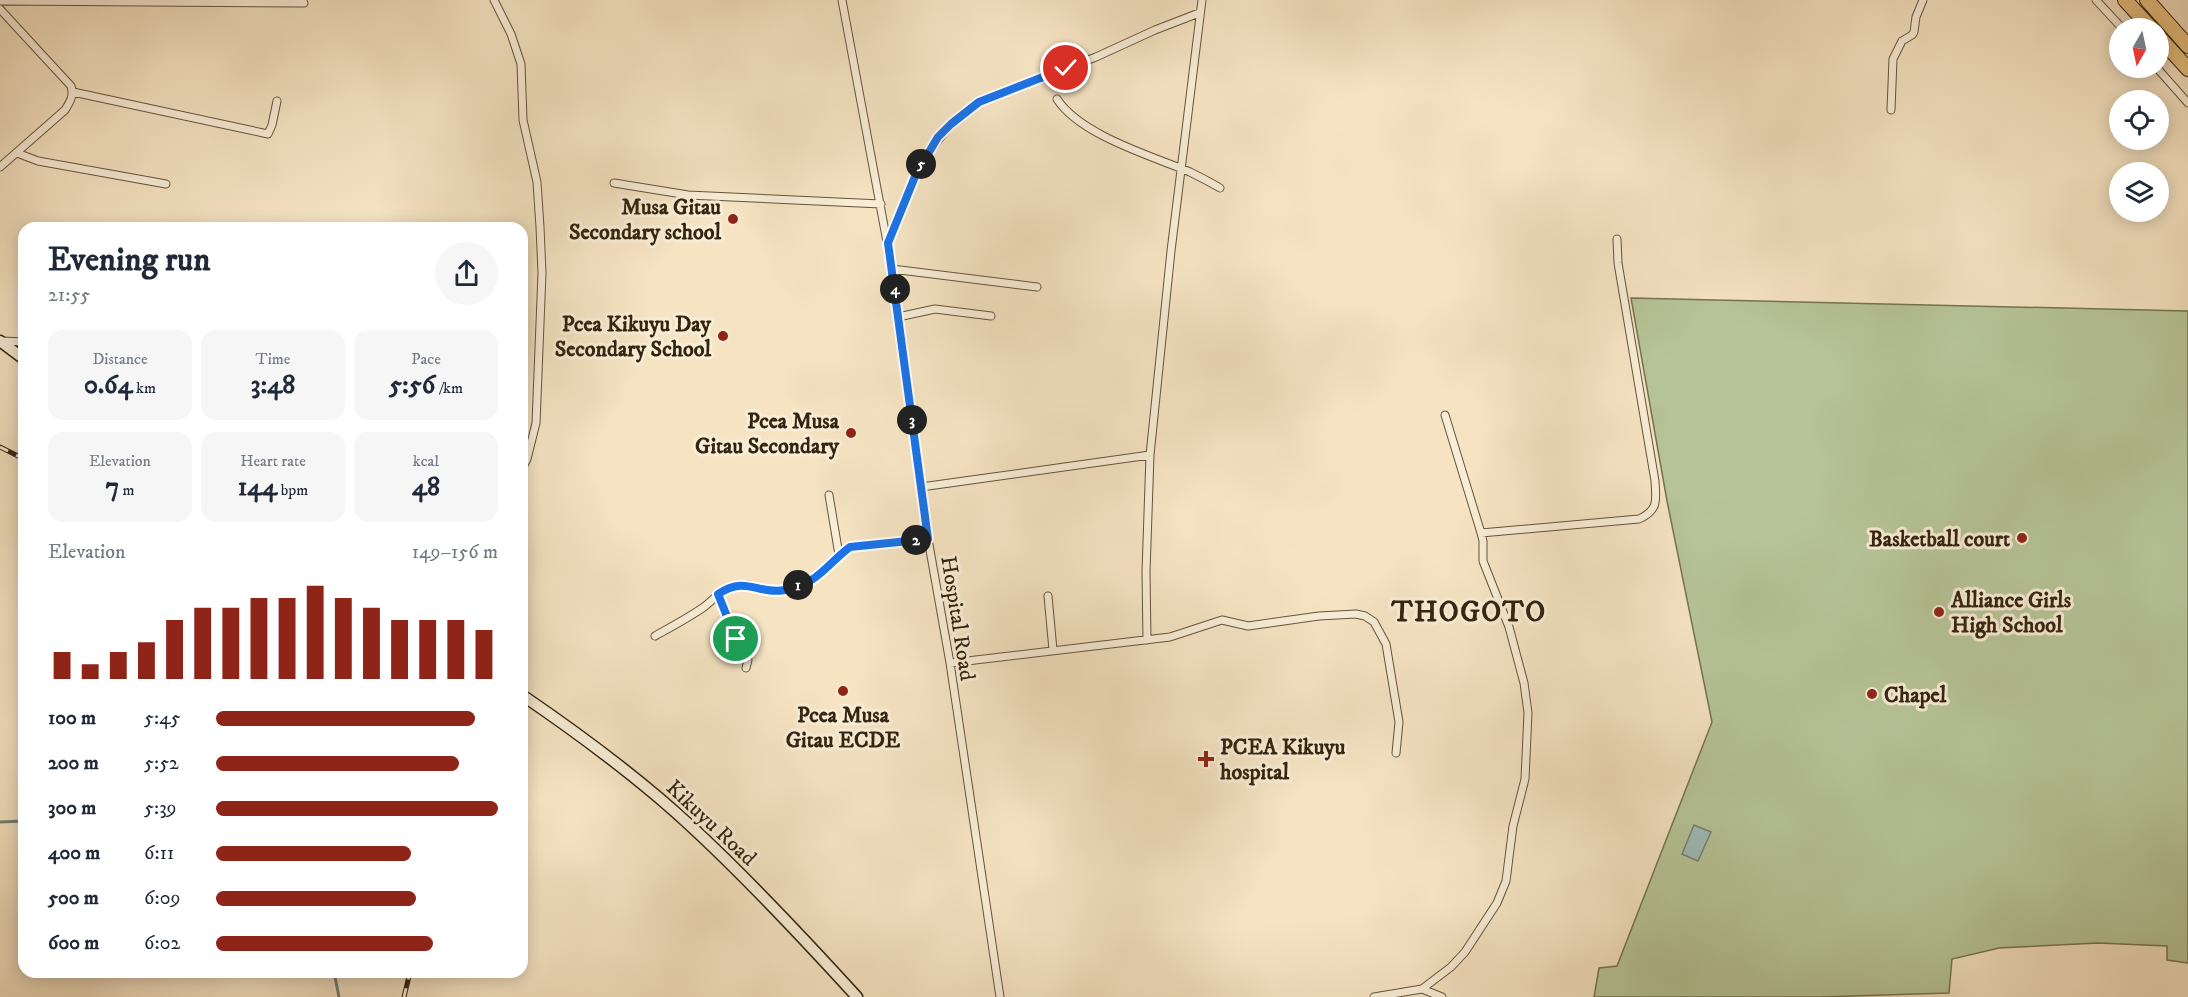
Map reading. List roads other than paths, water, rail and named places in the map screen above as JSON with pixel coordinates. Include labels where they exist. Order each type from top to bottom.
[{"type":"highway","points":[[2125,0],[2142,18]]},
{"type":"highway","points":[[2147,0],[2188,46]]},
{"type":"highway","points":[[2169,48],[2188,69]]},
{"type":"main road","points":[[0,341],[18,354]]},
{"type":"main road","name":"Kikuyu Road","points":[[528,700],[619,766],[694,829],[778,911],[857,997]]},
{"type":"street","points":[[494,0],[512,34],[521,64],[523,120],[537,182],[542,273],[536,423],[528,455]]},
{"type":"street","name":"Hospital Road","points":[[842,0],[892,268],[928,539],[950,663],[1000,997]]},
{"type":"street","points":[[1147,640],[1146,572],[1150,455],[1180,169],[1198,13],[1202,0]]},
{"type":"street","points":[[1891,110],[1893,59],[1902,41],[1914,32],[1916,17],[1923,0]]},
{"type":"street","points":[[2096,0],[2113,18]]},
{"type":"street","points":[[0,1],[304,3]]},
{"type":"street","points":[[0,9],[71,86],[73,92],[65,110],[0,168]]},
{"type":"street","points":[[888,243],[916,174],[928,152],[938,137],[965,111],[979,102],[1096,57],[1198,13]]},
{"type":"street","points":[[2166,78],[2188,103]]},
{"type":"street","points":[[73,92],[268,134],[277,101]]},
{"type":"street","points":[[1057,99],[1062,107],[1073,116],[1116,142],[1220,188]]},
{"type":"street","points":[[17,153],[38,161],[166,184]]},
{"type":"street","points":[[614,183],[688,195],[881,204]]},
{"type":"street","points":[[1481,533],[1639,519],[1649,514],[1655,507],[1655,481],[1618,264],[1617,238]]},
{"type":"street","points":[[892,268],[1037,287]]},
{"type":"street","points":[[898,317],[935,309],[991,316]]},
{"type":"street","points":[[0,341],[18,342]]},
{"type":"street","points":[[1374,997],[1422,989],[1451,967],[1465,952],[1497,903],[1506,881],[1513,826],[1525,779],[1528,713],[1524,683],[1509,627],[1483,561],[1481,533],[1445,415]]},
{"type":"street","points":[[921,487],[1150,455]]},
{"type":"street","points":[[829,495],[839,555]]},
{"type":"street","points":[[655,636],[702,608],[718,594],[737,585],[745,584],[763,589],[786,590],[814,579],[850,547],[928,539]]},
{"type":"street","points":[[718,594],[748,660],[746,668]]},
{"type":"street","points":[[1048,596],[1053,650]]},
{"type":"street","points":[[950,663],[1147,640],[1186,633],[1222,620],[1248,626],[1319,615],[1356,614],[1365,616],[1374,622],[1386,644],[1399,722],[1396,753]]},
{"type":"street","points":[[1422,989],[1442,997]]},
{"type":"water","points":[[1694,825],[1711,832],[1698,861],[1682,854]]},
{"type":"waterway","points":[[0,822],[18,821]]},
{"type":"waterway","points":[[335,978],[339,997]]},
{"type":"railway","points":[[0,447],[18,456]]},
{"type":"railway","points":[[404,997],[409,978]]},
{"type":"place","name":"Musa Gitau Secondary school","points":[[733,219]]},
{"type":"place","name":"Pcea Kikuyu Day Secondary School","points":[[723,336]]},
{"type":"place","name":"Pcea Musa Gitau Secondary","points":[[851,433]]},
{"type":"place","name":"Basketball court","points":[[2022,538]]},
{"type":"place","name":"Alliance Girls High School","points":[[1939,612]]},
{"type":"place","name":"Pcea Musa Gitau ECDE","points":[[843,691]]},
{"type":"place","name":"Chapel","points":[[1872,694]]},
{"type":"place","name":"PCEA Kikuyu hospital","points":[[1206,759]]},
{"type":"district","name":"THOGOTO","points":[[1469,611]]}]
